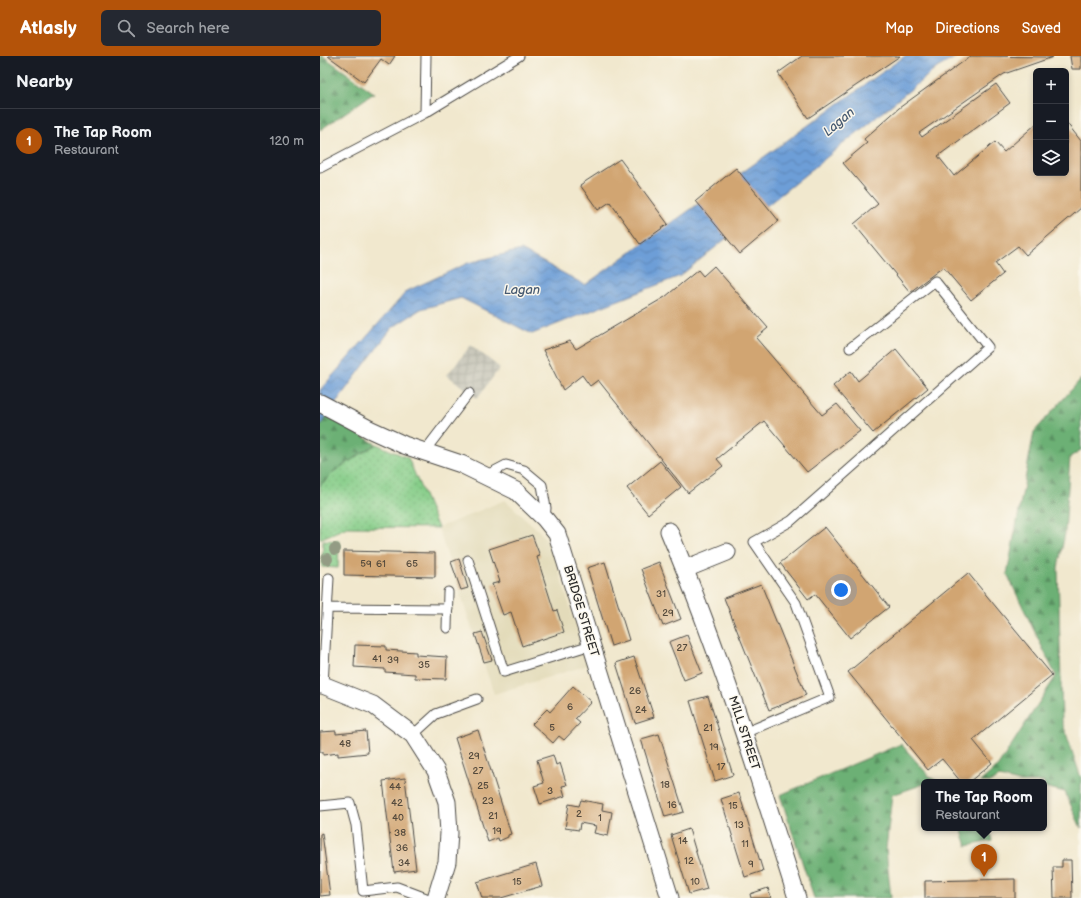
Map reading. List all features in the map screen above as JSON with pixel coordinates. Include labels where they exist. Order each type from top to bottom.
[{"type":"street","name":"BRIDGE STREET","points":[[320,403],[369,429],[404,445],[461,464],[516,491],[546,519],[557,534],[670,898]]},
{"type":"street","name":"MILL STREET","points":[[669,530],[685,569],[744,733],[797,898]]},
{"type":"street","points":[[685,569],[727,552]]},
{"type":"street","points":[[322,685],[374,705],[413,735],[436,771],[447,802],[449,833],[447,862],[436,898]]},
{"type":"lane","points":[[425,113],[426,56]]},
{"type":"lane","points":[[320,168],[425,113],[519,56]]},
{"type":"lane","points":[[744,733],[830,697],[796,603],[754,542],[791,521],[988,347],[935,281],[850,348]]},
{"type":"lane","points":[[424,452],[469,393]]},
{"type":"lane","points":[[468,560],[504,672],[591,645]]},
{"type":"lane","points":[[322,685],[329,578]]},
{"type":"lane","points":[[447,628],[448,592]]},
{"type":"lane","points":[[328,608],[448,609]]},
{"type":"lane","points":[[413,735],[436,714],[477,700]]},
{"type":"lane","points":[[320,806],[350,803],[356,825],[362,891],[397,887],[426,898]]},
{"type":"shaded area","points":[[471,345],[500,368],[477,398],[447,375]]},
{"type":"shaded area","points":[[505,500],[539,531],[551,545],[588,665],[494,694],[438,528]]},
{"type":"green space","points":[[320,56],[323,56],[374,93],[320,130]]},
{"type":"green space","points":[[1081,379],[1081,450],[1070,457],[1065,533],[1058,568],[1062,721],[1081,778],[1081,828],[1065,792],[1047,788],[1047,779],[1007,779],[999,777],[996,779],[983,779],[998,766],[1056,676],[1007,574],[1034,432]]},
{"type":"green space","points":[[327,416],[376,444],[333,472],[320,486],[320,426]]},
{"type":"green space","points":[[376,444],[408,458],[438,528],[347,527],[320,539],[320,486],[333,472]]},
{"type":"green space","points":[[323,540],[339,541],[338,568],[322,567]]},
{"type":"green space","points":[[901,744],[933,779],[921,779],[921,785],[892,795],[886,849],[891,898],[814,898],[780,795]]},
{"type":"green space","points":[[962,831],[990,831],[992,841],[967,846]]},
{"type":"water","name":"Lagan","points":[[905,56],[958,56],[937,68],[680,276],[532,334],[461,298],[421,309],[392,328],[320,426],[320,390],[407,291],[468,263],[521,250],[585,285]]},
{"type":"building","points":[[328,56],[395,56],[389,65],[381,59],[364,82]]},
{"type":"building","points":[[802,56],[900,56],[808,118],[778,73]]},
{"type":"building","points":[[971,56],[1053,57],[1004,74],[919,133],[922,137],[996,84],[1010,103],[938,156],[954,176],[995,142],[1004,152],[1033,127],[1033,176],[1069,176],[1069,126],[1081,141],[1081,208],[1026,255],[1018,246],[995,263],[1003,274],[971,300],[943,267],[910,292],[854,224],[878,204],[843,163],[867,143],[864,139],[899,108]]},
{"type":"building","points":[[1070,56],[1081,56],[1081,69],[1072,69]]},
{"type":"building","points":[[620,159],[668,224],[640,244],[610,202],[598,210],[580,185]]},
{"type":"building","points":[[736,168],[779,221],[740,254],[696,201]]},
{"type":"building","points":[[714,266],[768,328],[756,338],[822,415],[837,404],[860,431],[807,472],[764,421],[717,459],[723,466],[688,493],[598,380],[590,386],[582,375],[563,390],[543,350],[570,341],[576,349],[665,297],[698,270],[703,276]]},
{"type":"building","points":[[896,349],[928,388],[873,433],[833,386],[851,371],[858,381]]},
{"type":"building","points":[[660,461],[681,487],[648,514],[627,488]]},
{"type":"building","points":[[825,527],[889,607],[850,638],[815,594],[808,599],[780,563]]},
{"type":"building","points":[[532,535],[540,556],[537,557],[554,611],[557,610],[564,632],[522,646],[511,612],[503,615],[492,584],[500,582],[489,549]]},
{"type":"building","points":[[344,551],[435,553],[435,577],[344,575]]},
{"type":"building","points":[[459,559],[468,588],[461,590],[451,562]]},
{"type":"building","points":[[605,562],[629,640],[611,646],[587,568]]},
{"type":"building","points":[[659,562],[681,619],[663,626],[641,569]]},
{"type":"building","points":[[968,573],[1052,675],[973,740],[992,763],[973,779],[959,779],[942,759],[928,770],[848,672]]},
{"type":"building","points":[[761,584],[806,695],[769,710],[724,598]]},
{"type":"building","points":[[482,632],[492,660],[484,662],[475,634]]},
{"type":"building","points":[[687,635],[702,673],[684,680],[669,642]]},
{"type":"building","points":[[355,645],[386,646],[386,650],[416,652],[416,655],[447,657],[446,679],[415,678],[415,674],[385,672],[385,669],[354,667]]},
{"type":"building","points":[[634,657],[654,717],[635,723],[616,663]]},
{"type":"building","points":[[573,686],[591,702],[575,719],[580,723],[564,740],[559,736],[553,743],[532,724],[547,709],[550,712]]},
{"type":"building","points":[[708,696],[733,775],[715,781],[690,701]]},
{"type":"building","points":[[478,730],[511,834],[499,841],[498,838],[488,842],[455,738]]},
{"type":"building","points":[[336,731],[336,734],[366,731],[368,753],[338,756],[338,753],[323,755],[323,752],[320,752],[320,732]]},
{"type":"building","points":[[659,734],[684,812],[665,817],[641,739]]},
{"type":"building","points":[[553,755],[556,765],[560,763],[567,785],[562,786],[565,796],[540,804],[534,786],[544,783],[537,760]]},
{"type":"building","points":[[405,778],[416,869],[394,872],[383,781]]},
{"type":"building","points":[[739,793],[763,871],[745,877],[721,799]]},
{"type":"building","points":[[581,800],[603,804],[602,810],[612,812],[608,836],[594,833],[596,826],[580,823],[579,830],[565,828],[569,804],[579,806]]},
{"type":"building","points":[[689,829],[707,889],[689,894],[671,835]]},
{"type":"building","points":[[322,833],[330,895],[320,896],[320,834]]},
{"type":"building","points":[[1062,860],[1071,860],[1072,898],[1054,898],[1053,867],[1062,867]]},
{"type":"building","points":[[536,864],[542,886],[501,898],[482,898],[477,882]]},
{"type":"building","points":[[1015,879],[1015,898],[925,898],[925,881]]},
{"type":"building","points":[[768,888],[771,898],[751,898],[750,894]]},
{"type":"place","name":"The Tap Room","points":[[984,877]]}]
